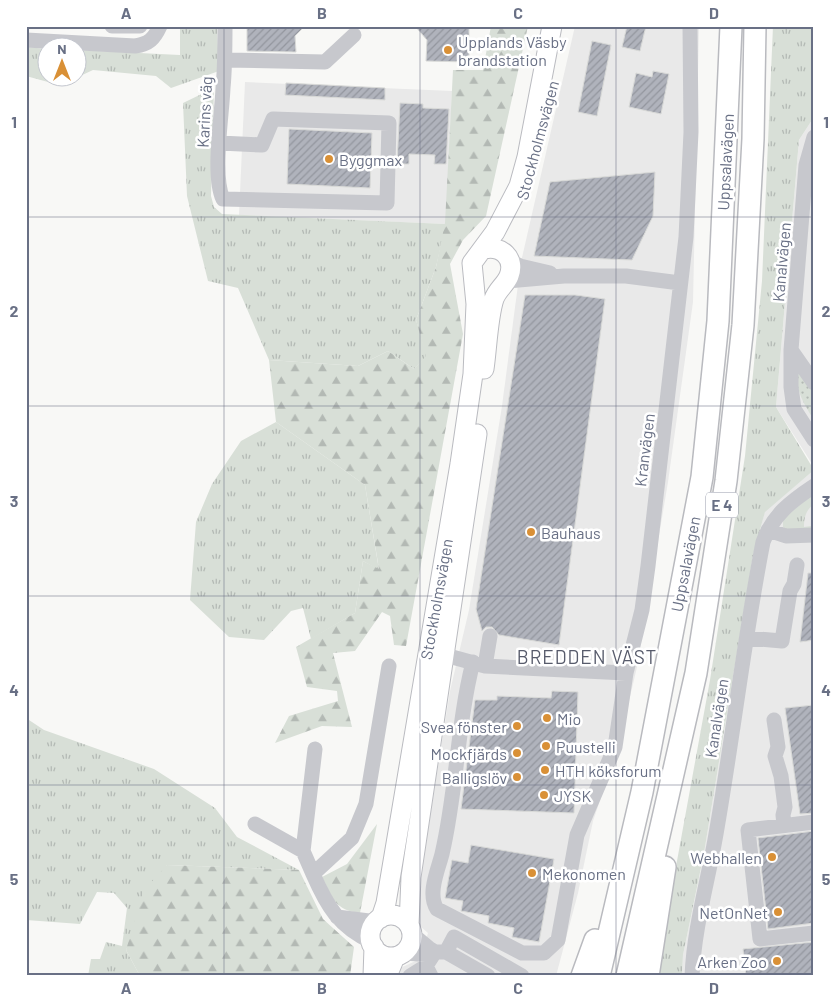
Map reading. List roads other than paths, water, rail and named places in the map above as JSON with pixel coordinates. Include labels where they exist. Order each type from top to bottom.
[{"type":"highway","name":"Uppsalavägen","points":[[599,976],[642,792],[702,477],[718,321],[732,26]]},
{"type":"highway","name":"Uppsalavägen","points":[[627,976],[696,673],[726,481],[743,325],[752,139],[755,26]]},
{"type":"highway","points":[[582,976],[600,927],[675,614]]},
{"type":"highway","points":[[648,976],[696,673]]},
{"type":"main road","name":"Stockholmsvägen","points":[[387,976],[399,955],[410,944],[411,877],[435,652],[473,374],[476,304],[472,263],[474,258],[484,249],[507,212],[519,186],[527,157],[552,26]]},
{"type":"main road","name":"Stockholmsvägen","points":[[373,976],[371,931],[379,920],[386,903],[473,466],[494,298],[511,269],[508,257],[509,235],[536,155],[565,26]]},
{"type":"main road","points":[[484,249],[496,248],[508,257]]},
{"type":"main road","points":[[474,277],[492,288],[504,282]]},
{"type":"main road","points":[[379,920],[396,916],[410,929]]},
{"type":"main road","points":[[373,945],[382,955],[399,955]]},
{"type":"street","points":[[112,26],[140,26]]},
{"type":"street","points":[[26,40],[136,46],[146,44],[154,38],[160,26]]},
{"type":"street","name":"Karins väg","points":[[220,143],[262,145],[273,119],[389,123],[387,203],[223,199],[219,190],[220,143],[225,60],[225,26]]},
{"type":"street","name":"Kranvägen","points":[[490,636],[479,664],[465,689],[450,820],[433,890],[433,902],[436,909],[522,953],[544,953],[558,940],[577,835],[615,747],[626,673],[642,610],[686,236],[691,132],[690,26]]},
{"type":"street","points":[[225,60],[325,62],[354,35]]},
{"type":"street","name":"Kanalvägen","points":[[814,137],[806,165],[790,350],[794,409],[814,440]]},
{"type":"street","points":[[508,257],[520,266],[564,276]]},
{"type":"street","points":[[504,282],[564,276],[626,276],[680,283]]},
{"type":"street","points":[[790,350],[814,383]]},
{"type":"street","name":"Kanalvägen","points":[[692,976],[694,947],[716,833],[760,560],[768,530],[782,509],[814,486]]},
{"type":"street","points":[[768,530],[786,536],[814,535]]},
{"type":"street","points":[[747,638],[782,641],[797,565]]},
{"type":"street","points":[[435,652],[479,664],[626,673]]},
{"type":"street","points":[[313,874],[352,838],[366,804],[389,666]]},
{"type":"street","points":[[774,720],[778,746],[775,756],[781,776],[785,807],[782,815],[784,825]]},
{"type":"street","points":[[315,749],[302,851],[326,904],[336,917],[373,945]]},
{"type":"street","points":[[814,822],[748,830],[760,939],[814,933]]},
{"type":"street","points":[[255,824],[302,851]]},
{"type":"street","points":[[336,917],[379,920]]},
{"type":"street","points":[[410,929],[434,960]]},
{"type":"street","points":[[410,976],[434,960],[454,936],[522,976]]},
{"type":"street","points":[[399,955],[434,960],[488,976]]},
{"type":"place","name":"Upplands Väsby brandstation","points":[[448,50]]},
{"type":"place","name":"Byggmax","points":[[329,159]]},
{"type":"place","name":"Bauhaus","points":[[531,532]]},
{"type":"place","name":"Mio","points":[[547,718]]},
{"type":"place","name":"Svea fönster","points":[[517,726]]},
{"type":"place","name":"Puustelli","points":[[546,746]]},
{"type":"place","name":"Mockfjärds","points":[[517,753]]},
{"type":"place","name":"HTH köksforum","points":[[545,770]]},
{"type":"place","name":"Balligslöv","points":[[517,777]]},
{"type":"place","name":"JYSK","points":[[544,795]]},
{"type":"place","name":"Webhallen","points":[[772,857]]},
{"type":"place","name":"Mekonomen","points":[[532,873]]},
{"type":"place","name":"NetOnNet","points":[[778,912]]},
{"type":"place","name":"Arken Zoo","points":[[777,961]]},
{"type":"district","name":"BREDDEN VÄST","points":[[587,656]]}]
